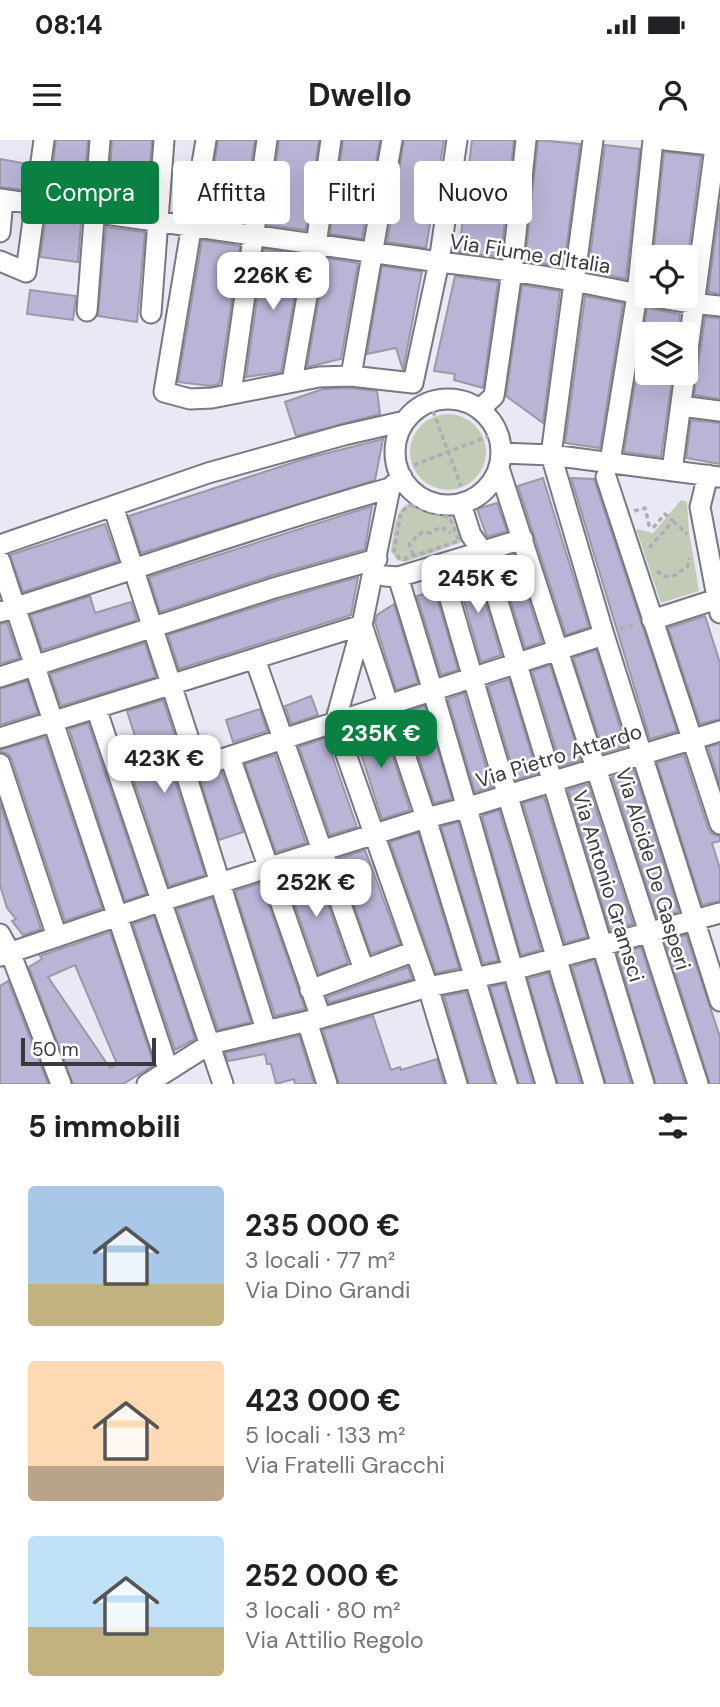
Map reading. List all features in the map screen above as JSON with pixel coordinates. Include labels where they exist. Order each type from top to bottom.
[{"type":"street","points":[[41,161],[44,140]]},
{"type":"street","points":[[99,161],[100,140]]},
{"type":"street","points":[[159,208],[164,140]]},
{"type":"street","points":[[206,140],[164,392],[190,399],[319,377],[351,376],[414,383]]},
{"type":"street","points":[[231,394],[267,140]]},
{"type":"street","points":[[292,383],[331,140]]},
{"type":"street","points":[[351,376],[393,140]]},
{"type":"street","points":[[427,404],[414,383],[439,262],[457,140]]},
{"type":"street","points":[[480,409],[494,396],[512,271],[526,140]]},
{"type":"street","points":[[593,140],[551,455],[604,635],[720,1001]]},
{"type":"street","points":[[642,245],[653,140]]},
{"type":"street","points":[[665,140],[717,144],[698,276]]},
{"type":"street","points":[[0,232],[1,200]]},
{"type":"street","name":"Via Fiume d'Italia","points":[[1,200],[21,203]]},
{"type":"street","name":"Via Fiume d'Italia","points":[[159,222],[512,271],[635,295]]},
{"type":"street","points":[[0,261],[26,272],[33,224]]},
{"type":"street","points":[[87,311],[95,224]]},
{"type":"street","points":[[151,313],[158,224]]},
{"type":"street","name":"Via Fiume d'Italia","points":[[698,304],[720,306]]},
{"type":"street","points":[[635,307],[608,469],[619,516],[642,563],[652,620],[720,824]]},
{"type":"street","points":[[672,471],[684,385]]},
{"type":"street","points":[[457,1084],[428,987],[335,723],[397,479],[397,438],[405,422],[416,410],[427,404],[448,399],[465,401],[480,409],[492,421],[497,433]]},
{"type":"street","points":[[681,406],[720,411]]},
{"type":"street","points":[[0,545],[208,473],[344,435],[405,422]]},
{"type":"street","name":"Via Alcide De Gasperi","points":[[497,433],[500,461],[523,539],[698,1084]]},
{"type":"street","points":[[397,479],[425,500],[443,505],[463,502],[477,496],[491,484],[500,461],[551,455],[608,469],[672,471],[714,476],[700,507],[697,541],[719,603],[652,620]]},
{"type":"street","points":[[8,610],[133,571],[397,479]]},
{"type":"street","name":"Via Antonio Gramsci","points":[[463,502],[470,541],[517,663],[644,1084]]},
{"type":"street","points":[[113,506],[171,685],[218,883],[267,1031]]},
{"type":"street","points":[[398,577],[415,564],[440,564],[470,541],[523,539]]},
{"type":"street","points":[[0,561],[8,610],[34,666],[168,1069]]},
{"type":"street","points":[[440,564],[594,1084]]},
{"type":"street","points":[[0,677],[274,588],[375,567],[398,577],[434,690],[546,1084]]},
{"type":"street","points":[[0,738],[362,625]]},
{"type":"street","points":[[362,625],[426,818],[507,1084]]},
{"type":"street","points":[[192,769],[604,635]]},
{"type":"street","points":[[254,659],[364,970]]},
{"type":"street","points":[[96,708],[223,1084]]},
{"type":"street","name":"Via Pietro Attardo","points":[[5,954],[162,901],[426,818],[720,731]]},
{"type":"street","points":[[230,757],[310,990],[327,1084]]},
{"type":"street","points":[[0,764],[57,937]]},
{"type":"street","points":[[147,1084],[211,1044],[428,987],[513,970],[720,913]]},
{"type":"street","points":[[0,934],[5,954],[61,1084]]},
{"type":"street","points":[[310,990],[415,951]]},
{"type":"path","points":[[427,404],[448,452],[463,502]]},
{"type":"path","points":[[397,479],[448,452],[497,433]]},
{"type":"path","points":[[411,505],[450,518],[470,541],[459,541],[415,564],[401,560],[394,551],[401,512],[411,505]]},
{"type":"path","points":[[619,516],[645,508],[649,524],[653,527],[665,514],[697,541],[687,567],[672,577],[664,576],[642,563],[649,553],[648,548],[673,521]]},
{"type":"path","points":[[415,564],[409,544],[422,532],[430,533],[442,527],[470,541]]},
{"type":"path","points":[[604,635],[652,620]]},
{"type":"green space","points":[[448,414],[462,417],[475,425],[483,438],[486,452],[483,466],[475,479],[462,487],[448,490],[434,487],[421,479],[413,466],[410,452],[413,438],[421,425],[434,417]]},
{"type":"green space","points":[[681,500],[687,502],[699,591],[661,603],[636,529],[653,533]]},
{"type":"green space","points":[[411,503],[452,516],[462,542],[405,562],[397,560],[391,551],[396,522],[401,510]]},
{"type":"building","points":[[56,140],[88,140],[86,161],[53,161]]},
{"type":"building","points":[[112,140],[152,140],[150,161],[111,161]]},
{"type":"building","points":[[218,140],[255,140],[252,161],[215,161]]},
{"type":"building","points":[[279,140],[319,140],[316,161],[304,161],[306,230],[267,225],[290,224],[290,161],[276,161]]},
{"type":"building","points":[[343,140],[380,140],[376,161],[340,161]]},
{"type":"building","points":[[404,140],[444,140],[440,161],[414,161],[414,224],[430,224],[426,248],[387,242],[390,224],[400,224],[400,164]]},
{"type":"building","points":[[472,140],[514,140],[512,161],[470,161]]},
{"type":"building","points":[[538,140],[580,144],[564,267],[525,261],[529,224],[532,224]]},
{"type":"building","points":[[605,145],[640,149],[626,279],[588,271]]},
{"type":"building","points":[[664,152],[701,156],[689,245],[654,245]]},
{"type":"building","points":[[0,159],[21,163],[21,190],[0,187]]},
{"type":"building","points":[[720,203],[720,294],[708,292]]},
{"type":"building","points":[[45,224],[81,224],[78,262],[40,257]]},
{"type":"building","points":[[331,224],[365,224],[362,239],[330,234]]},
{"type":"building","points":[[462,224],[505,224],[501,257],[459,252]]},
{"type":"building","points":[[106,227],[145,232],[137,322],[98,316]]},
{"type":"building","points":[[202,240],[240,246],[220,381],[219,384],[211,386],[178,382]]},
{"type":"building","points":[[264,249],[302,255],[281,372],[246,377]]},
{"type":"building","points":[[326,258],[358,263],[341,359],[307,367]]},
{"type":"building","points":[[382,266],[422,272],[403,370],[396,348],[367,354]]},
{"type":"building","points":[[455,276],[498,282],[483,388],[454,380],[455,374],[434,371]]},
{"type":"building","points":[[522,285],[560,291],[543,423],[506,396]]},
{"type":"building","points":[[30,290],[76,296],[73,320],[27,314]]},
{"type":"building","points":[[585,296],[623,303],[600,448],[565,443]]},
{"type":"building","points":[[647,308],[680,314],[679,322],[645,322]]},
{"type":"building","points":[[705,317],[720,318],[720,399],[694,395],[695,385],[698,385]]},
{"type":"building","points":[[635,383],[671,385],[661,457],[624,452]]},
{"type":"building","points":[[323,389],[377,391],[380,414],[296,436],[285,402]]},
{"type":"building","points":[[691,420],[720,423],[720,464],[686,458]]},
{"type":"building","points":[[383,439],[375,480],[141,553],[129,516],[304,459]]},
{"type":"building","points":[[543,478],[589,627],[566,635],[518,486]]},
{"type":"building","points":[[571,478],[594,479],[677,731],[650,739]]},
{"type":"building","points":[[497,503],[507,531],[487,537],[477,509]]},
{"type":"building","points":[[372,506],[365,549],[160,612],[149,577]]},
{"type":"building","points":[[105,524],[118,561],[23,592],[10,555]]},
{"type":"building","points":[[514,555],[542,642],[525,648],[498,559]]},
{"type":"building","points":[[475,567],[501,655],[481,662],[456,572]]},
{"type":"building","points":[[358,577],[351,615],[179,669],[168,635]]},
{"type":"building","points":[[435,591],[458,670],[441,675],[417,596]]},
{"type":"building","points":[[90,596],[95,613],[131,602],[137,620],[42,650],[31,615]]},
{"type":"building","points":[[394,604],[418,683],[396,690],[375,622],[377,615]]},
{"type":"building","points":[[705,616],[720,663],[720,719],[700,724],[668,628]]},
{"type":"building","points":[[7,623],[19,658],[0,664],[0,624]]},
{"type":"building","points":[[145,643],[156,677],[61,706],[50,674]]},
{"type":"building","points":[[596,650],[626,746],[604,753],[573,658]]},
{"type":"building","points":[[550,665],[581,760],[561,766],[532,671]]},
{"type":"building","points":[[509,679],[537,773],[516,780],[488,686]]},
{"type":"building","points":[[27,681],[38,713],[0,725],[0,689]]},
{"type":"building","points":[[464,693],[492,787],[475,792],[448,699]]},
{"type":"building","points":[[311,696],[318,715],[291,724],[285,706]]},
{"type":"building","points":[[163,700],[179,748],[166,753],[205,875],[169,886],[133,778],[147,774],[127,711]]},
{"type":"building","points":[[425,706],[452,799],[434,803],[404,713]]},
{"type":"building","points":[[260,709],[267,731],[233,742],[226,720]]},
{"type":"building","points":[[381,720],[410,810],[382,819],[353,729]]},
{"type":"building","points":[[88,723],[146,894],[125,901],[69,729]]},
{"type":"building","points":[[45,737],[102,908],[65,921],[12,760],[8,754],[0,752]]},
{"type":"building","points":[[326,738],[357,827],[330,835],[299,747]]},
{"type":"building","points":[[720,744],[720,785],[708,747]]},
{"type":"building","points":[[275,755],[306,843],[276,852],[245,764]]},
{"type":"building","points":[[684,755],[708,828],[712,834],[720,836],[720,841],[712,843],[720,869],[720,901],[702,905],[657,763]]},
{"type":"building","points":[[634,770],[679,912],[657,918],[612,777]]},
{"type":"building","points":[[222,772],[243,832],[219,840],[200,779]]},
{"type":"building","points":[[588,784],[633,924],[610,930],[568,790]]},
{"type":"building","points":[[544,797],[587,937],[565,943],[523,803]]},
{"type":"building","points":[[0,803],[41,929],[23,935],[12,921],[16,919],[7,908],[0,885]]},
{"type":"building","points":[[499,810],[541,950],[521,955],[482,816]]},
{"type":"building","points":[[458,822],[498,961],[483,963],[441,827]]},
{"type":"building","points":[[418,833],[459,968],[436,973],[390,842]]},
{"type":"building","points":[[365,850],[400,944],[371,954],[338,859]]},
{"type":"building","points":[[315,866],[348,963],[319,974],[284,875]]},
{"type":"building","points":[[261,883],[305,1009],[275,1016],[235,891]]},
{"type":"building","points":[[212,898],[251,1022],[218,1030],[177,909]]},
{"type":"building","points":[[154,917],[195,1039],[175,1050],[133,924]]},
{"type":"building","points":[[110,932],[154,1065],[123,1084],[73,1084],[29,967],[42,959],[40,956]],"holes":[[[75,965],[117,1064],[110,1068],[48,977]]]},
{"type":"building","points":[[686,935],[720,1037],[720,1084],[710,1084],[665,941]]},
{"type":"building","points":[[641,947],[685,1084],[656,1084],[617,954]]},
{"type":"building","points":[[594,960],[631,1084],[606,1084],[572,967]]},
{"type":"building","points":[[408,967],[412,979],[329,1003],[327,997]]},
{"type":"building","points":[[548,973],[581,1084],[558,1084],[528,979]]},
{"type":"building","points":[[8,981],[48,1084],[0,1084],[0,986]]},
{"type":"building","points":[[504,984],[533,1084],[519,1084],[490,987]]},
{"type":"building","points":[[466,992],[494,1084],[469,1084],[444,996]]},
{"type":"building","points":[[373,1016],[391,1070],[400,1067],[401,1070],[437,1059],[444,1084],[339,1084],[323,1030]]},
{"type":"building","points":[[299,1036],[314,1084],[295,1084],[294,1079],[276,1084],[271,1064],[267,1064],[265,1054],[228,1061],[225,1053]]}]
